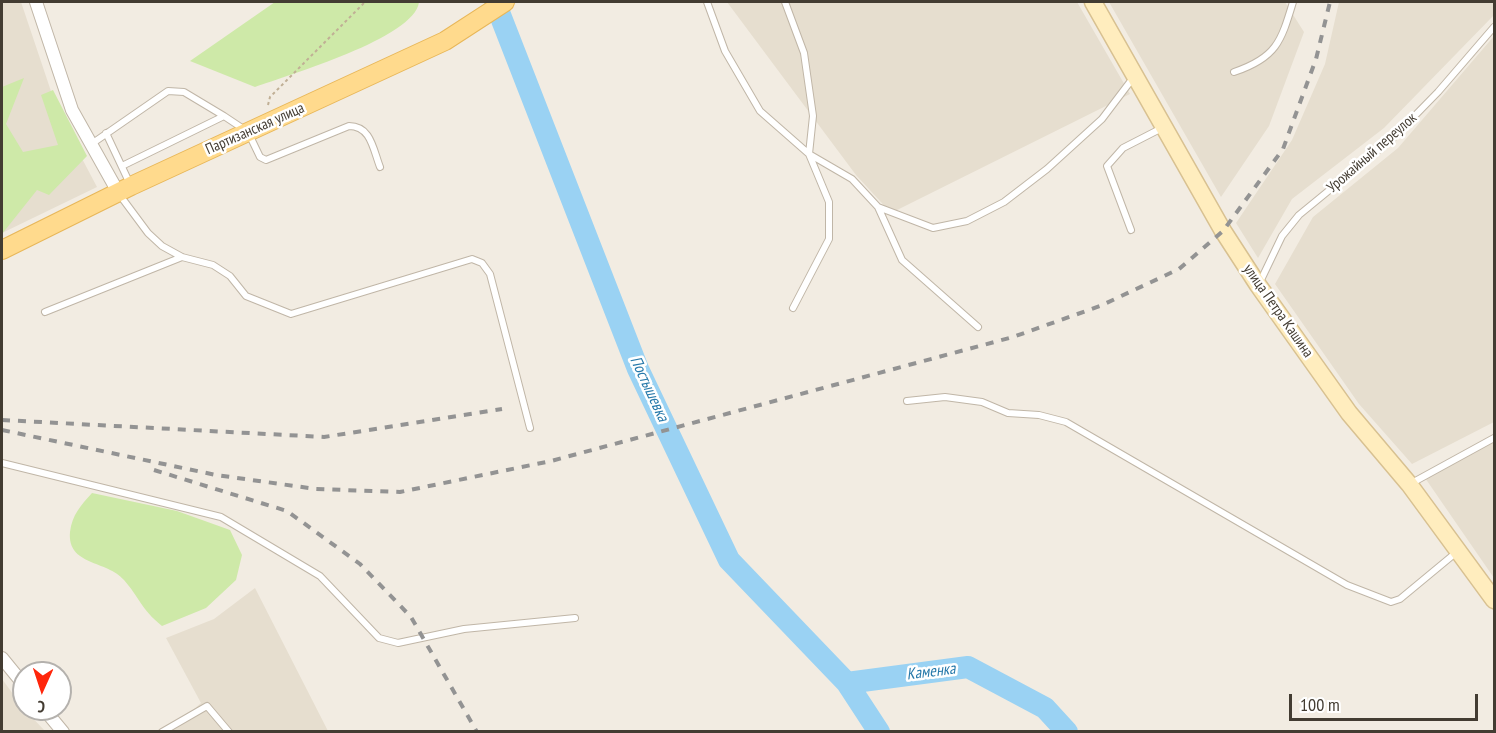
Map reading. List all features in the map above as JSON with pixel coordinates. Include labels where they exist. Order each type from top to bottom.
[{"type":"main road","name":"Партизанская улица","points":[[2,250],[124,189],[445,41],[506,2]]},
{"type":"main road","name":"улица Петра Кашина","points":[[1093,2],[1224,231],[1258,285],[1348,413],[1409,484],[1494,600]]},
{"type":"street","points":[[36,2],[72,111],[90,145],[124,189]]},
{"type":"street","points":[[2,658],[12,670]]},
{"type":"lane","points":[[707,2],[725,51],[760,111],[809,154],[852,179],[878,207],[902,260],[978,327]]},
{"type":"lane","points":[[785,2],[804,53],[813,116],[809,154],[829,202],[829,239],[793,308]]},
{"type":"lane","points":[[1234,72],[1259,64],[1274,49],[1285,27],[1293,2]]},
{"type":"lane","name":"Урожайный переулок","points":[[1258,285],[1282,236],[1299,215],[1394,138],[1438,92],[1494,27]]},
{"type":"lane","points":[[878,207],[933,228],[967,220],[1004,202],[1047,169],[1102,119],[1136,75]]},
{"type":"lane","points":[[90,145],[168,91],[184,92],[248,132],[260,157],[266,160],[349,126],[359,126],[367,132],[380,167]]},
{"type":"lane","points":[[122,166],[224,116]]},
{"type":"lane","points":[[1131,230],[1107,166],[1124,148],[1165,127]]},
{"type":"lane","points":[[106,133],[122,166],[124,189],[148,233],[162,246],[182,257],[213,264],[230,276],[246,296],[291,314],[472,259],[482,263],[490,274],[530,428]]},
{"type":"lane","points":[[45,312],[182,257]]},
{"type":"lane","points":[[907,401],[945,397],[982,402],[1008,413],[1038,415],[1066,422],[1347,585],[1391,602],[1400,599],[1458,551]]},
{"type":"lane","points":[[1409,484],[1494,438]]},
{"type":"lane","points":[[2,463],[221,516],[320,576],[379,638],[388,642],[398,643],[464,629],[575,618]]},
{"type":"lane","points":[[162,732],[207,706],[229,732]]},
{"type":"path","points":[[272,122],[268,105],[270,97],[365,2]]},
{"type":"shaded area","points":[[2,2],[21,2],[59,115],[97,187],[2,233]]},
{"type":"shaded area","points":[[727,2],[1077,2],[1130,94],[891,213],[856,175]]},
{"type":"shaded area","points":[[1109,2],[1285,2],[1304,32],[1269,126],[1221,197]]},
{"type":"shaded area","points":[[1339,2],[1494,2],[1494,15],[1384,128],[1292,199],[1258,258],[1236,223],[1292,140],[1325,64]]},
{"type":"shaded area","points":[[1494,36],[1494,422],[1412,464],[1359,404],[1275,284],[1313,217],[1398,148]]},
{"type":"shaded area","points":[[1494,440],[1494,578],[1423,475]]},
{"type":"shaded area","points":[[255,588],[328,731],[169,731],[201,703],[166,638],[214,619]]},
{"type":"shaded area","points":[[2,679],[12,693],[12,721],[35,721],[45,731],[2,731]]},
{"type":"green space","points":[[275,2],[419,2],[412,15],[396,29],[374,42],[348,54],[255,87],[190,61]]},
{"type":"green space","points":[[24,78],[6,124],[23,152],[58,145],[41,95],[53,90],[87,156],[49,195],[37,190],[2,234],[2,87]]},
{"type":"green space","points":[[92,493],[177,511],[230,530],[242,555],[236,580],[206,608],[162,626],[149,614],[124,580],[108,569],[81,557],[75,551],[71,543],[71,526],[78,511]]},
{"type":"waterway","name":"Постышевка","points":[[495,2],[638,369],[729,560],[847,683],[879,732]]},
{"type":"waterway","name":"Каменка","points":[[847,683],[968,667],[1045,708],[1067,732]]},
{"type":"railway","points":[[2,430],[216,475],[316,489],[400,492],[551,461],[1013,337],[1100,306],[1179,269],[1223,231],[1283,149],[1316,59],[1330,2]]},
{"type":"railway","points":[[2,420],[324,437],[502,409]]},
{"type":"railway","points":[[154,470],[287,511],[360,564],[411,617],[477,732]]}]
